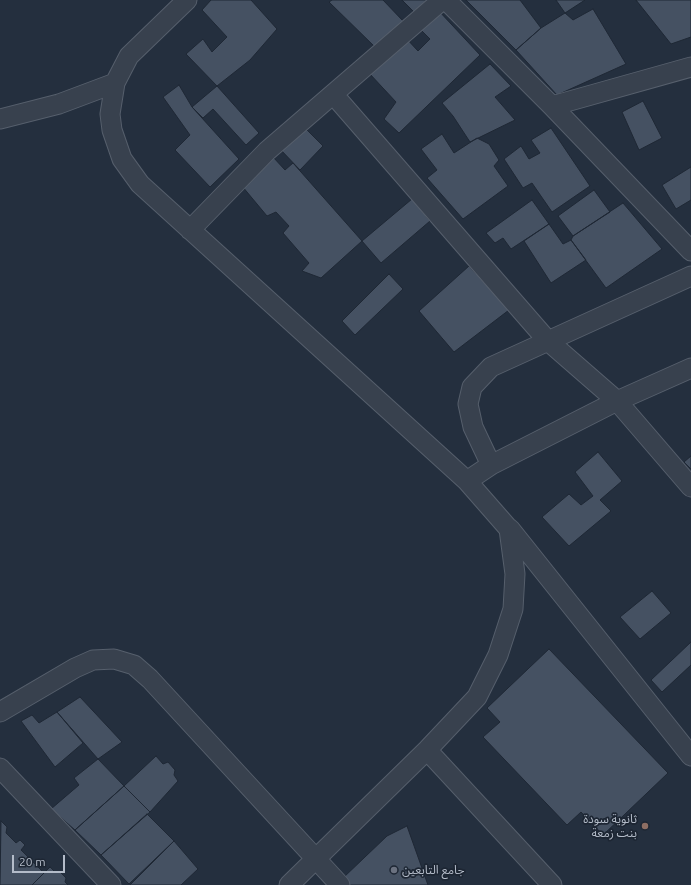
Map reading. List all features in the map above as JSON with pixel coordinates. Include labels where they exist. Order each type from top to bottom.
[{"type":"street","points":[[187,0],[129,56],[115,83],[110,114],[112,130],[122,159],[140,184],[467,481],[509,528],[691,756]]},
{"type":"street","points":[[190,230],[267,151],[442,0]]},
{"type":"street","points":[[446,0],[552,106],[691,251]]},
{"type":"street","points":[[552,106],[691,68]]},
{"type":"street","points":[[0,119],[54,106],[115,83]]},
{"type":"street","points":[[333,94],[547,340],[617,401],[691,487]]},
{"type":"street","points":[[491,465],[473,427],[468,404],[472,387],[491,367],[547,340],[691,276]]},
{"type":"street","points":[[467,481],[491,465],[617,401],[691,368]]},
{"type":"street","points":[[289,885],[427,750],[477,697],[498,655],[512,609],[515,574],[509,528]]},
{"type":"street","points":[[0,712],[74,668],[93,660],[114,659],[134,665],[150,678],[340,885]]},
{"type":"street","points":[[427,750],[552,885]]},
{"type":"street","points":[[0,768],[111,885]]},
{"type":"building","points":[[211,0],[251,0],[277,29],[250,60],[217,86],[186,54],[203,39],[212,52],[227,37],[202,10]]},
{"type":"building","points":[[332,0],[383,0],[403,21],[375,47],[329,2]]},
{"type":"building","points":[[402,0],[427,0],[414,12]]},
{"type":"building","points":[[466,0],[520,0],[541,28],[516,50]]},
{"type":"building","points":[[556,0],[585,0],[565,13]]},
{"type":"building","points":[[636,0],[691,0],[691,37],[671,44]]},
{"type":"building","points":[[593,9],[626,64],[557,95],[516,50],[541,28],[565,13],[573,20]]},
{"type":"building","points":[[438,10],[480,55],[399,133],[384,119],[396,102],[369,73],[405,37],[418,51],[430,39],[418,27]]},
{"type":"building","points":[[490,64],[511,86],[495,97],[515,120],[470,142],[453,116],[442,103]]},
{"type":"building","points":[[179,85],[192,107],[239,159],[210,187],[175,150],[190,135],[163,97]]},
{"type":"building","points":[[217,86],[259,133],[246,145],[213,109],[203,118],[192,107]]},
{"type":"building","points":[[643,101],[662,138],[639,150],[622,112]]},
{"type":"building","points":[[304,127],[323,146],[300,170],[280,149]]},
{"type":"building","points":[[551,128],[590,186],[552,212],[532,183],[523,188],[504,159],[521,146],[529,159],[540,153],[531,140]]},
{"type":"building","points":[[442,134],[454,153],[477,138],[489,144],[499,160],[494,166],[508,186],[463,219],[427,178],[437,170],[421,149]]},
{"type":"building","points":[[273,157],[285,170],[293,163],[362,241],[321,278],[302,271],[309,263],[283,233],[289,226],[276,212],[267,216],[242,186]]},
{"type":"building","points":[[691,167],[691,200],[676,209],[662,185]]},
{"type":"building","points":[[594,190],[610,212],[573,236],[558,216]]},
{"type":"building","points":[[412,199],[430,221],[381,263],[362,241]]},
{"type":"building","points":[[532,200],[549,224],[511,249],[503,238],[495,243],[486,233]]},
{"type":"building","points":[[623,203],[662,249],[606,288],[571,240],[573,236]]},
{"type":"building","points":[[549,224],[563,244],[571,240],[586,260],[551,283],[524,241]]},
{"type":"building","points":[[469,266],[509,310],[454,352],[419,311]]},
{"type":"building","points":[[389,274],[403,289],[355,335],[342,321]]},
{"type":"building","points":[[598,452],[622,481],[600,500],[611,511],[569,546],[542,517],[569,494],[581,505],[593,496],[575,472]]},
{"type":"building","points":[[691,456],[691,469],[684,462]]},
{"type":"building","points":[[652,591],[671,613],[640,639],[620,617]]},
{"type":"building","points":[[691,642],[691,665],[662,692],[651,680]]},
{"type":"building","points":[[549,649],[668,773],[603,835],[581,812],[567,825],[483,737],[500,722],[487,708]]},
{"type":"building","points":[[80,697],[122,742],[98,759],[57,712]]},
{"type":"building","points":[[57,712],[83,743],[55,767],[21,721],[32,715],[39,723]]},
{"type":"building","points":[[156,756],[163,764],[168,762],[175,770],[174,775],[178,781],[150,812],[124,786]]},
{"type":"building","points":[[98,759],[124,786],[75,830],[51,809],[79,785],[74,778]]},
{"type":"building","points":[[124,786],[150,812],[101,855],[75,830]]},
{"type":"building","points":[[147,814],[174,841],[129,884],[101,855]]},
{"type":"building","points":[[1,821],[7,827],[6,833],[16,843],[20,840],[25,845],[21,850],[44,873],[32,885],[0,885]]},
{"type":"building","points":[[407,826],[428,885],[349,885],[343,878],[387,836]]},
{"type":"building","points":[[174,841],[198,869],[181,885],[130,885]]},
{"type":"building","points":[[50,867],[55,872],[60,872],[66,878],[65,882],[68,885],[32,885]]},
{"type":"place","name":"ثانوية سودة بنت زمعة","points":[[645,826]]},
{"type":"place","name":"جامع التابعين","points":[[394,870]]}]
